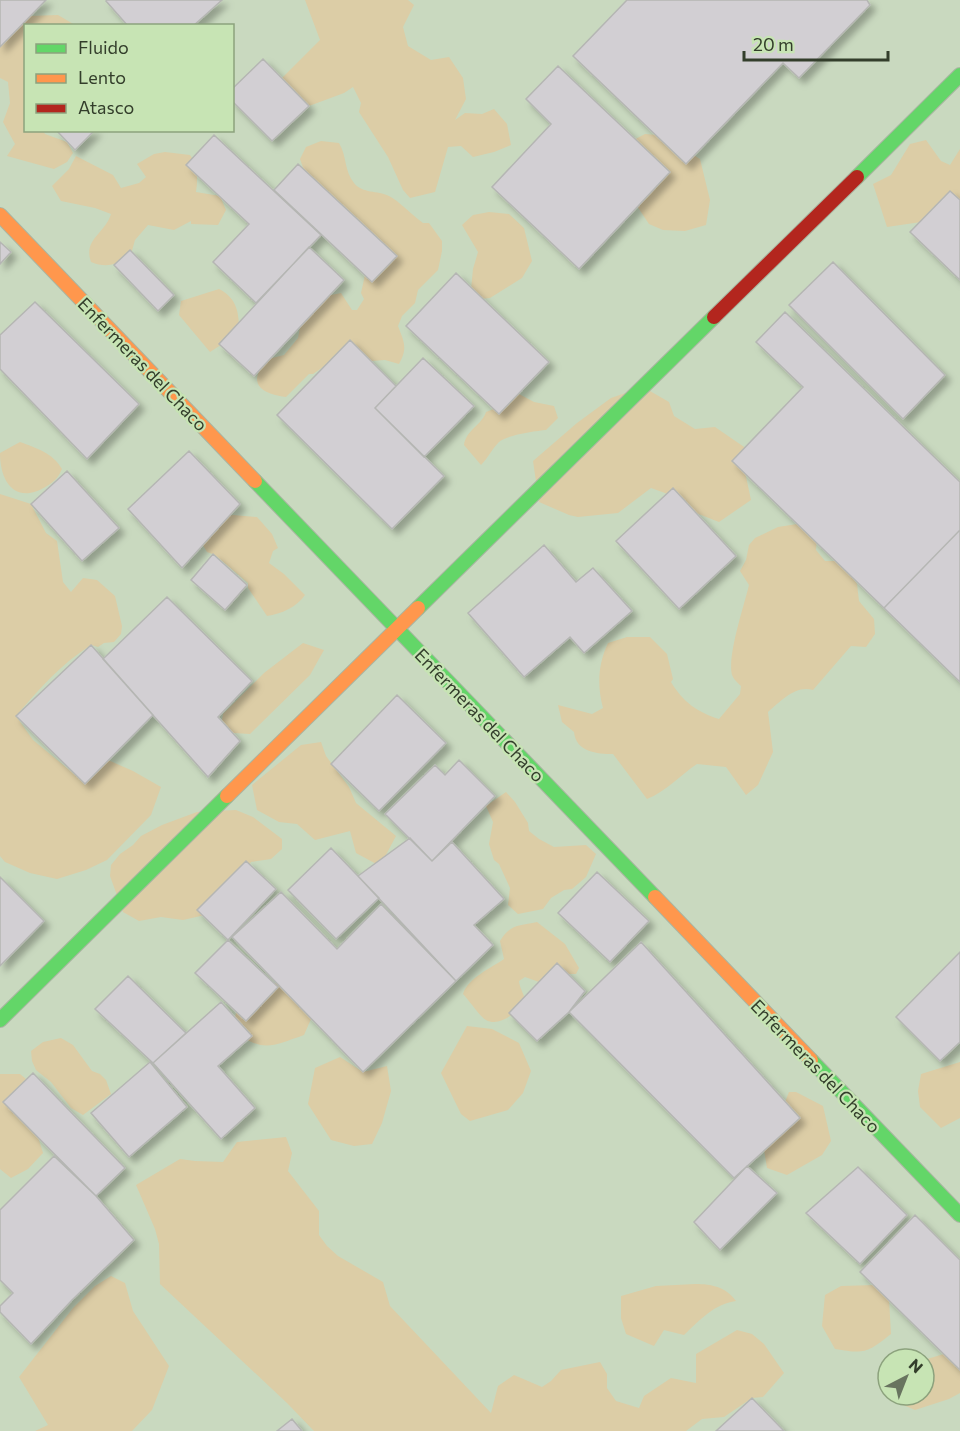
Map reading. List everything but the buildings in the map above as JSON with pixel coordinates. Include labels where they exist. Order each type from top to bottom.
[{"type":"main road","points":[[0,1020],[960,75]]},
{"type":"main road","name":"Enfermeras del Chaco","points":[[0,215],[960,1215]]},
{"type":"shaded area","points":[[305,0],[408,0],[414,5],[403,27],[408,46],[431,60],[449,57],[463,78],[466,99],[455,120],[465,113],[482,114],[494,109],[507,124],[511,145],[473,157],[461,146],[448,147],[435,192],[410,198],[403,190],[388,157],[359,112],[361,103],[353,87],[344,93],[309,106],[282,78],[320,40]]},
{"type":"shaded area","points":[[58,15],[73,24],[24,24],[24,132],[44,132],[67,142],[73,153],[67,162],[54,169],[7,156],[15,144],[3,122],[10,103],[8,82],[0,78],[0,17]]},
{"type":"shaded area","points":[[645,134],[669,136],[677,145],[700,159],[710,200],[706,225],[685,231],[663,230],[649,224],[625,188],[626,144]]},
{"type":"shaded area","points":[[926,140],[941,161],[950,165],[960,149],[960,201],[921,222],[887,227],[873,184],[891,175],[910,144]]},
{"type":"shaded area","points":[[321,141],[339,143],[354,183],[366,190],[389,196],[423,223],[429,223],[442,241],[442,251],[438,270],[418,290],[415,303],[402,316],[398,326],[404,345],[399,364],[385,360],[347,358],[309,374],[286,397],[260,387],[257,379],[264,360],[284,355],[298,338],[300,327],[316,298],[341,293],[352,310],[357,310],[364,299],[361,293],[365,275],[306,176],[300,159],[306,147]]},
{"type":"shaded area","points":[[165,152],[190,155],[197,173],[196,192],[220,196],[226,210],[218,225],[191,224],[191,221],[174,230],[148,225],[135,240],[131,254],[126,258],[107,265],[91,262],[89,254],[92,242],[111,214],[61,201],[52,186],[69,169],[76,156],[113,175],[121,188],[139,183],[146,177],[137,164],[154,154]]},
{"type":"shaded area","points":[[489,212],[509,214],[524,228],[532,261],[522,278],[490,298],[470,300],[473,269],[478,252],[462,225],[473,215]]},
{"type":"shaded area","points":[[219,289],[229,296],[235,305],[239,328],[227,341],[210,352],[179,315],[181,301]]},
{"type":"shaded area","points":[[643,387],[669,402],[674,416],[695,429],[715,427],[750,451],[745,472],[751,500],[719,522],[696,513],[665,493],[651,488],[618,513],[578,517],[539,502],[533,461],[577,423],[611,398]]},
{"type":"shaded area","points":[[519,394],[534,402],[554,406],[558,418],[546,430],[508,437],[499,442],[481,465],[464,445],[465,440],[486,412],[511,402]]},
{"type":"shaded area","points":[[20,442],[49,455],[58,463],[62,469],[54,481],[36,491],[27,493],[12,488],[3,474],[0,453]]},
{"type":"shaded area","points":[[0,494],[31,504],[46,533],[57,541],[63,582],[71,592],[83,578],[97,580],[115,596],[122,626],[121,634],[114,642],[104,643],[98,647],[91,645],[70,660],[16,716],[33,740],[85,783],[108,760],[161,787],[151,815],[107,860],[86,870],[57,879],[30,873],[5,862],[0,856]]},
{"type":"shaded area","points":[[233,515],[257,517],[272,534],[278,548],[273,551],[269,563],[305,595],[283,612],[267,616],[248,588],[248,583],[215,555],[207,552],[198,537],[215,520]]},
{"type":"shaded area","points":[[797,524],[817,537],[816,550],[825,561],[842,561],[857,584],[859,601],[874,619],[875,634],[866,647],[851,646],[813,690],[794,692],[768,712],[773,752],[758,785],[746,795],[726,767],[697,764],[667,788],[647,799],[613,754],[594,752],[579,744],[574,732],[562,722],[558,705],[592,714],[603,708],[600,675],[602,659],[608,643],[627,637],[650,637],[667,654],[673,679],[671,682],[680,695],[697,709],[719,719],[740,694],[741,686],[733,677],[731,667],[734,644],[749,585],[740,571],[746,560],[749,545],[755,538],[778,527]]},
{"type":"shaded area","points":[[303,643],[324,650],[310,675],[250,734],[233,733],[222,720],[223,714],[264,673]]},
{"type":"shaded area","points":[[321,742],[326,756],[349,787],[356,803],[396,836],[380,866],[356,853],[350,831],[315,840],[297,824],[279,822],[257,810],[252,785],[301,745]]},
{"type":"shaded area","points":[[506,792],[528,823],[529,831],[539,839],[554,847],[586,845],[596,854],[586,877],[572,889],[564,890],[551,898],[543,909],[518,914],[508,905],[510,888],[499,864],[494,860],[489,844],[493,822],[486,806]]},
{"type":"shaded area","points":[[236,810],[253,817],[282,839],[282,849],[271,859],[251,862],[234,891],[205,915],[183,920],[161,917],[139,921],[123,912],[110,876],[111,865],[120,854],[141,836],[162,825],[197,812]]},
{"type":"shaded area","points":[[537,922],[565,944],[579,968],[576,974],[568,974],[557,963],[539,982],[525,977],[519,981],[526,1004],[497,1022],[486,1020],[463,994],[466,988],[475,978],[504,959],[500,941],[507,931]]},
{"type":"shaded area","points":[[271,983],[291,984],[315,1010],[304,1035],[268,1046],[254,1043],[235,1032],[234,1020],[239,1004]]},
{"type":"shaded area","points":[[467,1026],[492,1029],[519,1043],[531,1071],[523,1093],[508,1110],[470,1121],[461,1114],[441,1073]]},
{"type":"shaded area","points":[[61,1038],[73,1045],[92,1071],[100,1074],[106,1080],[111,1094],[83,1115],[71,1108],[51,1082],[36,1070],[32,1061],[31,1051],[43,1042]]},
{"type":"shaded area","points":[[340,1057],[363,1072],[387,1066],[391,1091],[382,1123],[372,1144],[354,1146],[331,1140],[308,1104],[315,1068]]},
{"type":"shaded area","points":[[960,1062],[960,1118],[941,1128],[920,1107],[918,1091],[921,1074]]},
{"type":"shaded area","points":[[0,1074],[20,1074],[26,1079],[3,1102],[38,1137],[43,1153],[28,1169],[11,1178],[0,1169]]},
{"type":"shaded area","points":[[789,1092],[796,1092],[823,1106],[831,1141],[822,1155],[787,1175],[767,1168],[761,1132],[783,1107]]},
{"type":"shaded area","points":[[286,1137],[292,1153],[288,1171],[319,1211],[319,1235],[327,1246],[338,1256],[383,1282],[390,1306],[491,1413],[498,1386],[514,1375],[542,1387],[561,1370],[600,1362],[607,1374],[607,1388],[616,1401],[639,1408],[644,1396],[671,1378],[696,1383],[696,1354],[737,1330],[752,1334],[764,1344],[784,1373],[763,1397],[752,1398],[724,1417],[702,1419],[686,1431],[314,1431],[160,1284],[159,1244],[136,1185],[180,1159],[223,1162],[237,1142]]},
{"type":"shaded area","points":[[111,1276],[125,1283],[133,1311],[169,1366],[152,1410],[132,1431],[35,1431],[48,1425],[19,1377],[73,1308],[95,1286]]},
{"type":"shaded area","points":[[695,1284],[718,1287],[728,1292],[736,1301],[714,1309],[684,1335],[664,1330],[654,1346],[626,1334],[621,1318],[621,1296],[656,1286]]},
{"type":"shaded area","points":[[874,1285],[889,1299],[891,1334],[865,1350],[835,1349],[822,1326],[825,1295],[841,1286]]},
{"type":"shaded area","points":[[960,1349],[960,1393],[936,1403],[936,1356]]},
{"type":"shaded area","points":[[908,1407],[924,1407],[915,1410]]},
{"type":"traffic: fast","points":[[857,177],[960,75]]},
{"type":"traffic: fast","points":[[418,608],[714,317]]},
{"type":"traffic: fast","points":[[255,481],[655,897]]},
{"type":"traffic: fast","points":[[0,1020],[227,796]]},
{"type":"traffic: fast","points":[[811,1060],[960,1215]]},
{"type":"traffic: slow","points":[[0,215],[255,481]]},
{"type":"traffic: slow","points":[[227,796],[418,608]]},
{"type":"traffic: slow","points":[[655,897],[811,1060]]},
{"type":"traffic: jam","points":[[714,317],[857,177]]}]
